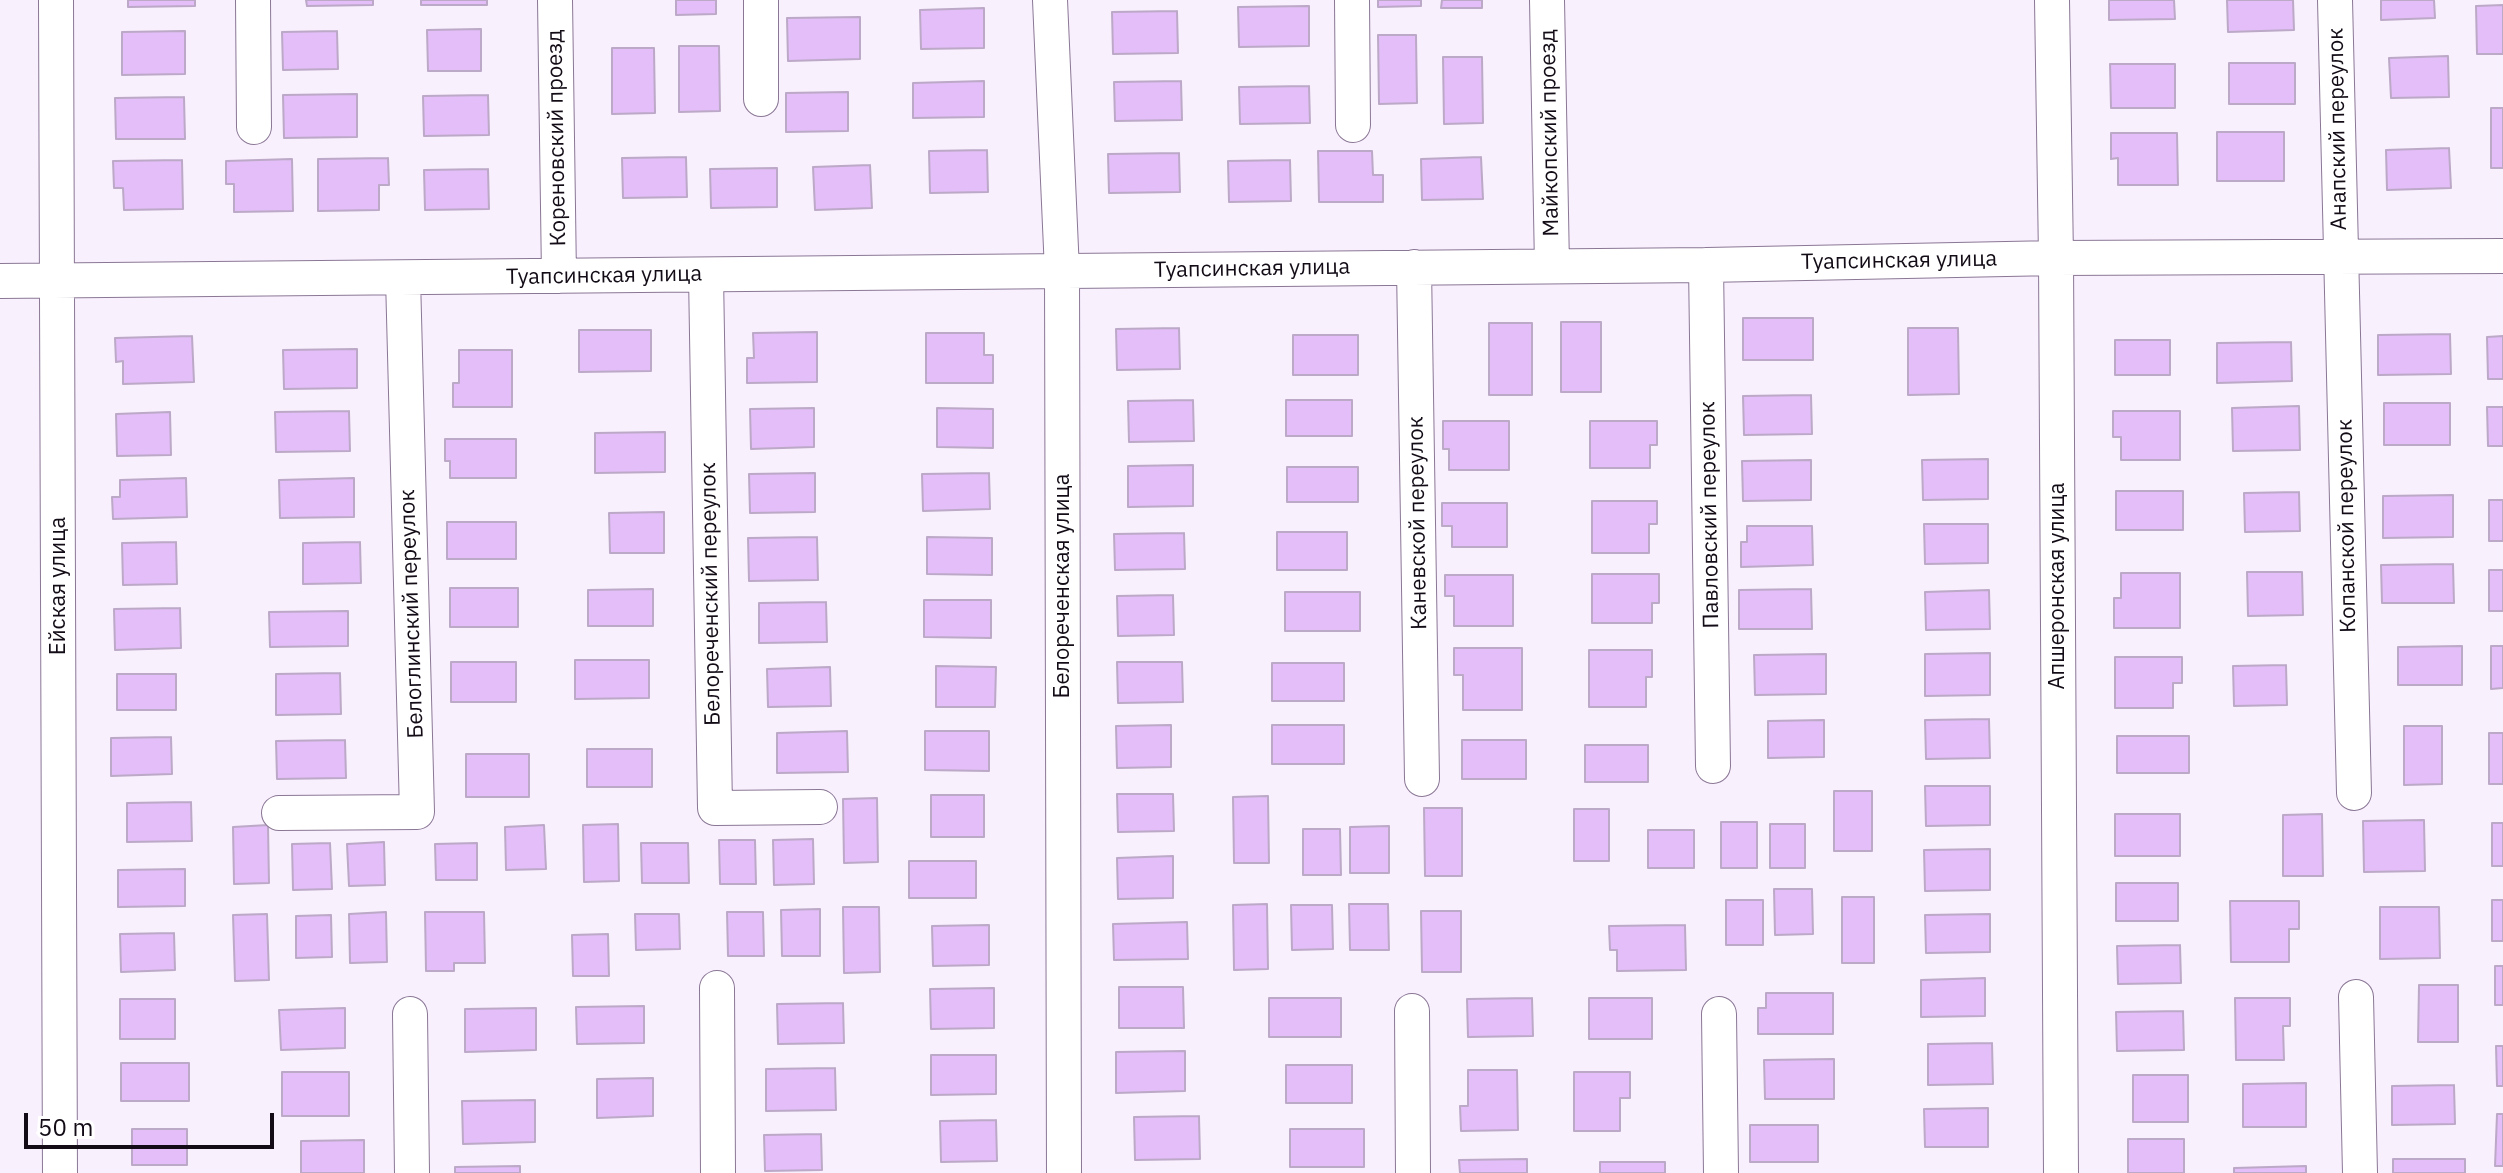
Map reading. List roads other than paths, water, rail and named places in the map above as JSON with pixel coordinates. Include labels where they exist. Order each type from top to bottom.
[{"type":"street","name":"Ейская улица","points":[[56,0],[60,1173]]},
{"type":"street","points":[[253,0],[254,127]]},
{"type":"street","name":"Кореновский проезд","points":[[555,0],[559,276]]},
{"type":"street","points":[[761,0],[761,99]]},
{"type":"street","name":"Белореченская улица","points":[[1050,0],[1062,271],[1064,1173]]},
{"type":"street","points":[[1352,0],[1353,125]]},
{"type":"street","name":"Майкопский проезд","points":[[1547,0],[1552,266]]},
{"type":"street","name":"Апшеронская улица","points":[[2052,0],[2061,1173]]},
{"type":"street","name":"Анапский переулок","points":[[2335,0],[2340,258]]},
{"type":"street","name":"Туапсинская улица","points":[[0,281],[1706,265],[2056,258],[2503,256]]},
{"type":"street","name":"Копанской переулок","points":[[2340,258],[2354,793]]},
{"type":"street","name":"Павловский переулок","points":[[1706,265],[1713,766]]},
{"type":"street","name":"Каневской переулок","points":[[1414,267],[1422,779]]},
{"type":"street","name":"Белореченский переулок","points":[[706,275],[715,808],[820,807]]},
{"type":"street","name":"Белоглинский переулок","points":[[279,813],[417,812],[403,278]]},
{"type":"street","points":[[717,988],[718,1173]]},
{"type":"street","points":[[2356,997],[2360,1173]]},
{"type":"street","points":[[1412,1011],[1413,1173]]},
{"type":"street","points":[[410,1014],[412,1173]]},
{"type":"street","points":[[1719,1014],[1721,1173]]}]
